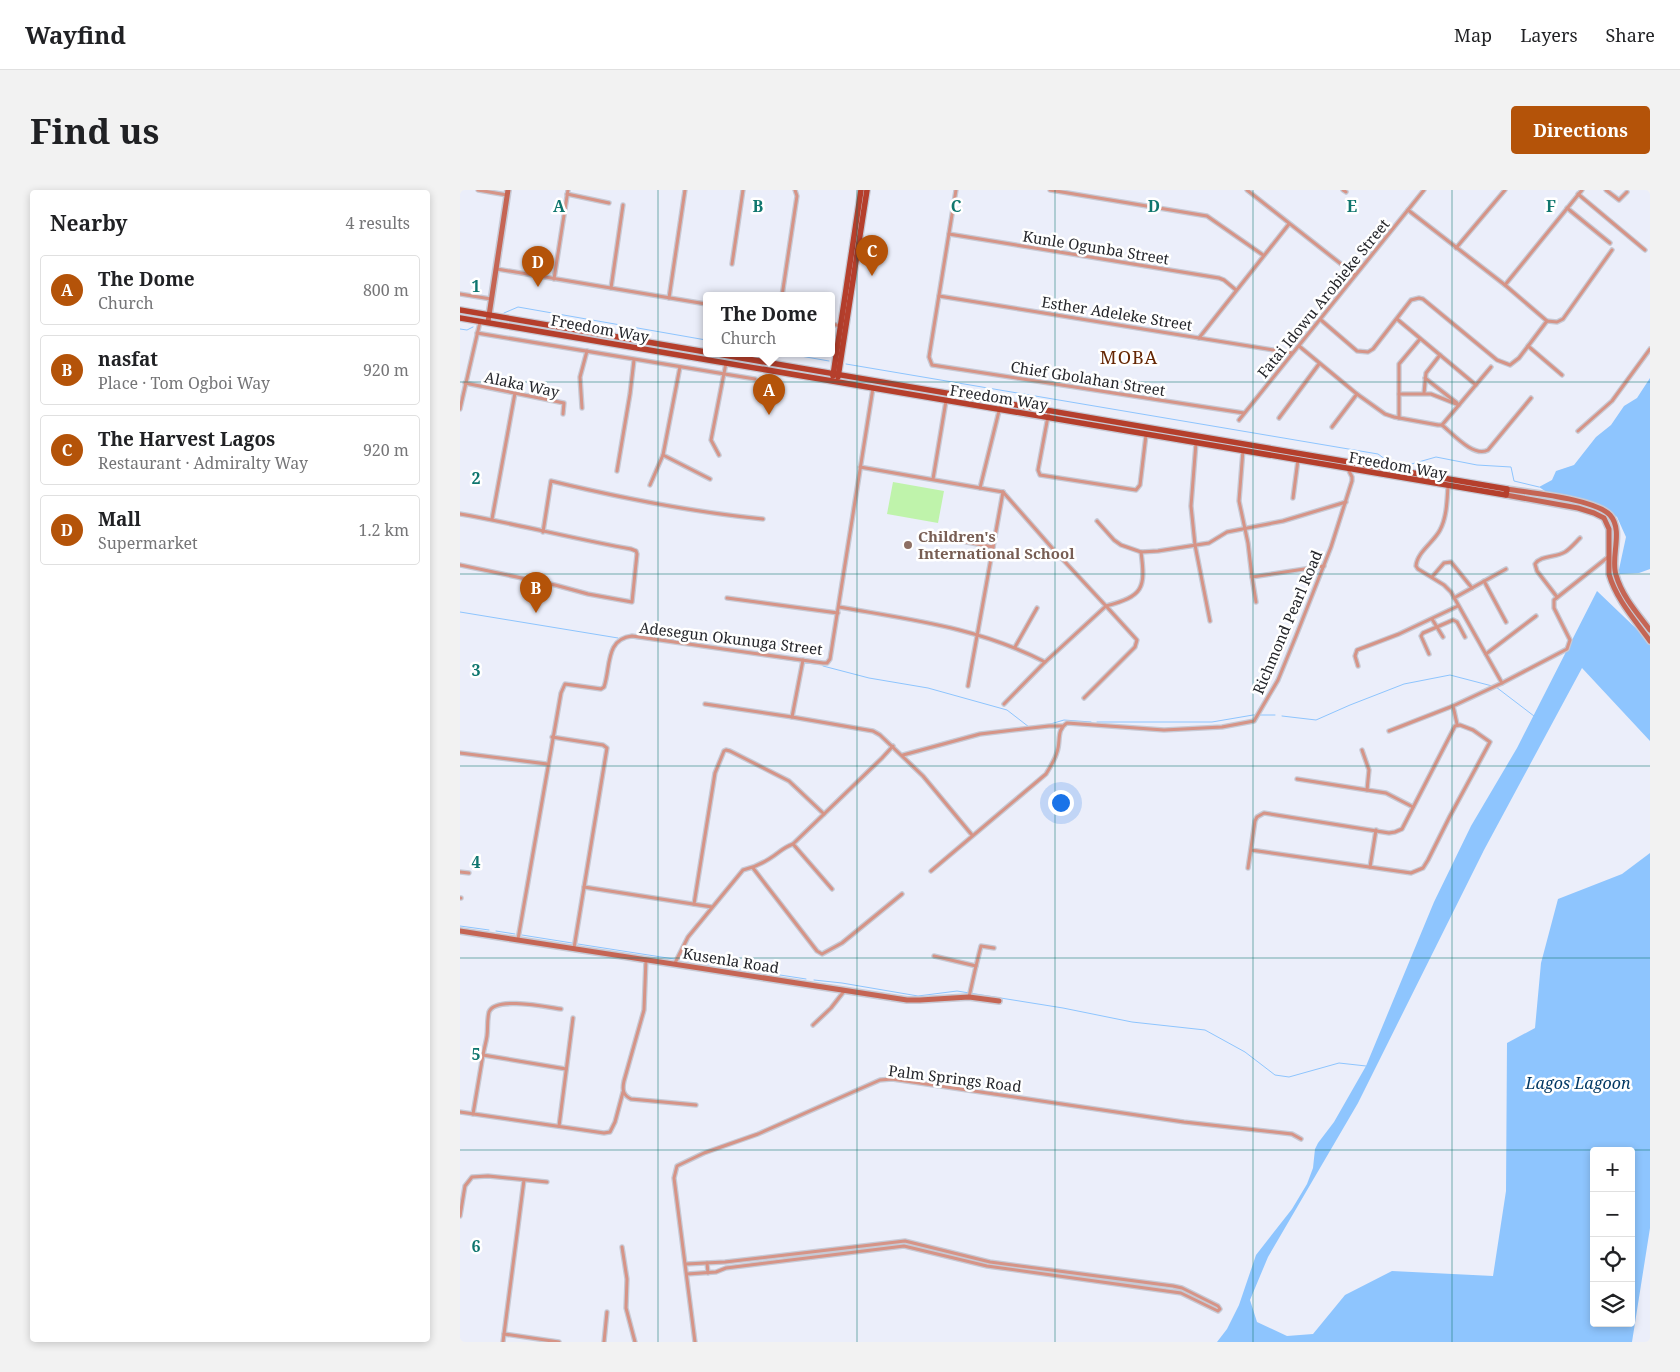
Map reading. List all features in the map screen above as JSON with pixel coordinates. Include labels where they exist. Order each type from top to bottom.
[{"type":"main road","points":[[834,381],[862,190]]},
{"type":"main road","points":[[843,326],[867,190]]},
{"type":"main road","points":[[488,322],[507,193]]},
{"type":"main road","name":"Freedom Way","points":[[460,310],[703,351]]},
{"type":"main road","name":"Freedom Way","points":[[460,318],[1448,486],[1507,492]]},
{"type":"main road","name":"Freedom Way","points":[[736,357],[1244,444],[1507,492]]},
{"type":"main road","points":[[1507,492],[1579,502],[1609,514],[1616,527],[1616,575],[1629,603],[1650,630]]},
{"type":"main road","points":[[1595,510],[1604,518],[1610,529],[1610,580],[1624,605],[1650,641]]},
{"type":"main road","name":"Kusenla Road","points":[[460,930],[813,986],[920,1000],[970,994],[999,1001]]},
{"type":"street","points":[[478,190],[507,193]]},
{"type":"street","points":[[669,298],[685,190]]},
{"type":"street","points":[[732,264],[743,190]]},
{"type":"street","points":[[783,292],[797,196],[795,190]]},
{"type":"street","points":[[939,296],[956,190]]},
{"type":"street","points":[[1050,190],[1207,216],[1263,255]]},
{"type":"street","points":[[1247,190],[1355,275]]},
{"type":"street","name":"Fatai Idowu Arobieke Street","points":[[1239,420],[1424,190]]},
{"type":"street","points":[[1456,248],[1505,190]]},
{"type":"street","points":[[1505,285],[1582,190]]},
{"type":"street","points":[[1606,190],[1619,200],[1627,192]]},
{"type":"street","points":[[554,279],[568,192],[609,203]]},
{"type":"street","points":[[1578,194],[1645,250]]},
{"type":"street","points":[[611,288],[623,205]]},
{"type":"street","points":[[1567,208],[1610,243]]},
{"type":"street","points":[[1408,210],[1505,285],[1547,321],[1557,322],[1562,319],[1612,250]]},
{"type":"street","points":[[1200,338],[1289,224]]},
{"type":"street","name":"Kunle Ogunba Street","points":[[949,234],[1219,278],[1236,290]]},
{"type":"street","points":[[496,269],[703,304]]},
{"type":"street","points":[[460,294],[492,299]]},
{"type":"street","name":"Esther Adeleke Street","points":[[939,296],[1292,353]]},
{"type":"street","name":"Chief Gbolahan Street","points":[[939,296],[930,362],[932,365],[1244,413]]},
{"type":"street","points":[[1321,320],[1357,351],[1368,352],[1373,349],[1411,300],[1419,298],[1423,299],[1498,360],[1510,365],[1514,363],[1547,321]]},
{"type":"street","points":[[1396,319],[1476,384]]},
{"type":"street","points":[[460,409],[480,321]]},
{"type":"street","points":[[835,325],[843,326]]},
{"type":"street","points":[[477,334],[755,379]]},
{"type":"street","points":[[1399,418],[1399,364],[1420,339]]},
{"type":"street","points":[[1299,345],[1319,364],[1385,414],[1442,425],[1473,451],[1484,453],[1488,450],[1531,398]]},
{"type":"street","points":[[1528,346],[1562,375]]},
{"type":"street","points":[[1578,431],[1612,401],[1650,349]]},
{"type":"street","points":[[582,408],[580,377],[586,351]]},
{"type":"street","points":[[1424,393],[1426,373],[1440,355]]},
{"type":"street","points":[[617,471],[634,360]]},
{"type":"street","points":[[718,455],[710,440],[726,362]]},
{"type":"street","points":[[1279,418],[1319,364]]},
{"type":"street","points":[[650,485],[664,455],[680,366]]},
{"type":"street","points":[[1442,425],[1491,367]]},
{"type":"street","points":[[1425,378],[1459,405]]},
{"type":"street","name":"Alaka Way","points":[[465,384],[564,403],[563,414]]},
{"type":"street","name":"Adesegun Okunuga Street","points":[[552,737],[562,688],[568,683],[601,689],[604,687],[614,644],[623,637],[632,636],[827,663],[830,659],[838,613],[873,388]]},
{"type":"street","points":[[492,519],[516,393]]},
{"type":"street","points":[[1399,394],[1424,393],[1459,405]]},
{"type":"street","points":[[1332,427],[1357,394]]},
{"type":"street","points":[[933,479],[946,401]]},
{"type":"street","points":[[980,488],[1001,403]]},
{"type":"street","points":[[1048,411],[1038,470],[1040,474],[1060,479],[1136,490],[1140,485],[1146,434]]},
{"type":"street","points":[[1196,443],[1191,506],[1210,621]]},
{"type":"street","points":[[1244,444],[1240,501],[1256,602]]},
{"type":"street","points":[[664,455],[710,479]]},
{"type":"street","points":[[1294,498],[1298,460]]},
{"type":"street","points":[[860,467],[1003,492],[1137,640],[1136,647],[1084,698]]},
{"type":"street","name":"Richmond Pearl Road","points":[[902,756],[980,734],[1009,729],[1062,726],[1067,723],[1164,730],[1212,728],[1254,721],[1278,680],[1324,566],[1352,481],[1348,468]]},
{"type":"street","points":[[543,532],[551,481],[624,499],[763,519]]},
{"type":"street","points":[[1448,486],[1441,528],[1416,564],[1418,569],[1448,588],[1502,683]]},
{"type":"street","points":[[968,686],[1003,492]]},
{"type":"street","points":[[1097,521],[1121,545],[1141,552],[1158,551],[1209,543],[1226,532],[1283,521],[1346,502]]},
{"type":"street","points":[[460,514],[492,519],[543,532],[636,551],[632,602],[460,565]]},
{"type":"street","points":[[945,538],[993,548]]},
{"type":"street","points":[[1557,597],[1537,571],[1535,564],[1542,558],[1566,552],[1580,538]]},
{"type":"street","points":[[1004,704],[1045,662],[1106,606],[1134,596],[1142,584],[1144,574],[1141,552]]},
{"type":"street","points":[[1389,731],[1453,706],[1567,649],[1570,640],[1554,608],[1554,600],[1609,556]]},
{"type":"street","points":[[1432,577],[1444,563],[1451,562],[1472,588]]},
{"type":"street","points":[[1252,577],[1324,566]]},
{"type":"street","points":[[1454,598],[1506,569]]},
{"type":"street","points":[[1484,581],[1506,622]]},
{"type":"street","points":[[727,598],[838,613]]},
{"type":"street","points":[[1358,666],[1355,656],[1357,650],[1384,641],[1458,606]]},
{"type":"street","points":[[839,607],[938,624],[978,634],[1015,647],[1045,662]]},
{"type":"street","points":[[1015,647],[1037,608]]},
{"type":"street","points":[[1486,654],[1536,616]]},
{"type":"street","points":[[1432,619],[1443,637]]},
{"type":"street","points":[[1429,654],[1422,641],[1422,633],[1455,620],[1465,636]]},
{"type":"street","points":[[792,717],[803,660]]},
{"type":"street","points":[[705,704],[873,731],[880,735],[923,776],[972,835]]},
{"type":"street","points":[[1248,868],[1256,817],[1264,813],[1389,833],[1399,831],[1457,724],[1453,706]]},
{"type":"street","points":[[1251,850],[1411,873],[1423,868],[1490,744],[1489,740],[1457,724]]},
{"type":"street","points":[[931,871],[1046,774],[1058,750],[1059,731],[1062,726]]},
{"type":"street","points":[[518,940],[552,737],[603,745],[607,748],[574,948]]},
{"type":"street","points":[[675,963],[688,937],[743,870],[753,868],[770,859],[782,848],[793,844],[892,746]]},
{"type":"street","points":[[1362,750],[1369,770],[1367,790]]},
{"type":"street","points":[[694,904],[715,773],[724,751],[730,751],[789,781],[824,814]]},
{"type":"street","points":[[460,753],[547,764]]},
{"type":"street","points":[[1297,779],[1386,793],[1413,807]]},
{"type":"street","points":[[1370,867],[1376,830]]},
{"type":"street","points":[[793,844],[832,889]]},
{"type":"street","points":[[753,868],[816,951],[822,954],[842,943],[902,894]]},
{"type":"street","points":[[460,872],[469,874]]},
{"type":"street","points":[[584,887],[712,906]]},
{"type":"street","points":[[970,994],[981,946],[994,948]]},
{"type":"street","points":[[934,956],[976,966]]},
{"type":"street","points":[[460,1112],[604,1133],[610,1132],[615,1122],[624,1081],[644,1010],[646,959]]},
{"type":"street","points":[[813,1025],[846,990]]},
{"type":"street","points":[[473,1114],[487,1038],[490,1010],[496,1005],[521,1004],[561,1009]]},
{"type":"street","points":[[559,1126],[573,1018]]},
{"type":"street","points":[[483,1056],[566,1069]]},
{"type":"street","name":"Palm Springs Road","points":[[695,1342],[674,1178],[677,1166],[704,1153],[758,1134],[880,1080],[908,1081],[1184,1122],[1292,1134],[1302,1139]]},
{"type":"street","points":[[623,1092],[626,1097],[631,1099],[696,1105]]},
{"type":"street","points":[[460,1216],[465,1186],[472,1177],[488,1176],[548,1182]]},
{"type":"street","points":[[503,1342],[524,1180]]},
{"type":"street","points":[[686,1264],[725,1262],[905,1241],[990,1262],[1173,1286],[1182,1288],[1218,1306],[1220,1309],[1218,1311],[1181,1292],[987,1266],[904,1246],[726,1268],[708,1273],[687,1274]]},
{"type":"street","points":[[622,1248],[627,1279],[626,1308],[635,1342]]},
{"type":"street","points":[[707,1262],[708,1273]]},
{"type":"street","points":[[604,1342],[607,1312]]},
{"type":"street","points":[[504,1334],[559,1342]]},
{"type":"green space","points":[[893,482],[944,491],[938,523],[887,514]]},
{"type":"water","points":[[1650,378],[1650,569],[1639,573],[1618,574],[1626,537],[1617,517],[1600,505],[1579,499],[1551,495],[1539,487],[1552,480],[1556,471],[1574,465],[1596,437],[1611,425],[1624,406],[1637,398]]},
{"type":"water","name":"Lagos Lagoon","points":[[1597,591],[1650,644],[1650,741],[1582,668],[1484,850],[1358,1103],[1268,1257],[1250,1300],[1257,1322],[1287,1336],[1313,1334],[1345,1295],[1392,1271],[1493,1276],[1506,1191],[1507,1043],[1535,1028],[1541,963],[1558,899],[1622,874],[1650,853],[1650,1228],[1635,1323],[1635,1147],[1590,1147],[1590,1327],[1634,1327],[1632,1342],[1217,1342],[1227,1329],[1239,1305],[1256,1255],[1292,1209],[1307,1184],[1313,1168],[1315,1149],[1318,1143],[1334,1122],[1366,1066],[1434,902],[1471,826],[1517,748]]},
{"type":"waterway","points":[[504,313],[518,307],[703,339]]},
{"type":"waterway","points":[[460,329],[467,330],[473,327]]},
{"type":"waterway","points":[[806,357],[829,361]]},
{"type":"waterway","points":[[846,364],[1378,454],[1392,464],[1408,465],[1436,457],[1477,465],[1511,467],[1514,481],[1539,487]]},
{"type":"waterway","points":[[460,612],[618,638]]},
{"type":"waterway","points":[[629,638],[652,640]]},
{"type":"waterway","points":[[758,655],[801,662]]},
{"type":"waterway","points":[[805,663],[816,664]]},
{"type":"waterway","points":[[823,666],[869,678],[928,688],[1007,710],[1029,727]]},
{"type":"waterway","points":[[1282,716],[1316,720],[1404,684],[1450,675],[1496,687],[1534,716]]},
{"type":"waterway","points":[[1097,722],[1212,722],[1253,715],[1275,715]]},
{"type":"waterway","points":[[1047,725],[1064,720],[1091,722]]},
{"type":"waterway","points":[[460,926],[489,930]]},
{"type":"waterway","points":[[496,931],[515,934]]},
{"type":"waterway","points":[[522,935],[572,943]]},
{"type":"waterway","points":[[578,944],[674,959]]},
{"type":"waterway","points":[[681,960],[688,961]]},
{"type":"waterway","points":[[692,961],[721,966]]},
{"type":"waterway","points":[[726,967],[762,972]]},
{"type":"waterway","points":[[767,973],[806,979]]},
{"type":"waterway","points":[[814,980],[918,996],[957,991],[1063,1008],[1132,1022],[1205,1030],[1245,1052],[1275,1075],[1289,1077],[1339,1063],[1366,1066]]},
{"type":"place","name":"The Harvest Lagos","points":[[872,276]]},
{"type":"place","name":"Mall","points":[[538,287]]},
{"type":"place","name":"The Dome","points":[[769,415]]},
{"type":"place","name":"Children's International School","points":[[908,545]]},
{"type":"place","name":"nasfat","points":[[536,613]]},
{"type":"district","name":"MOBA","points":[[1129,357]]}]
